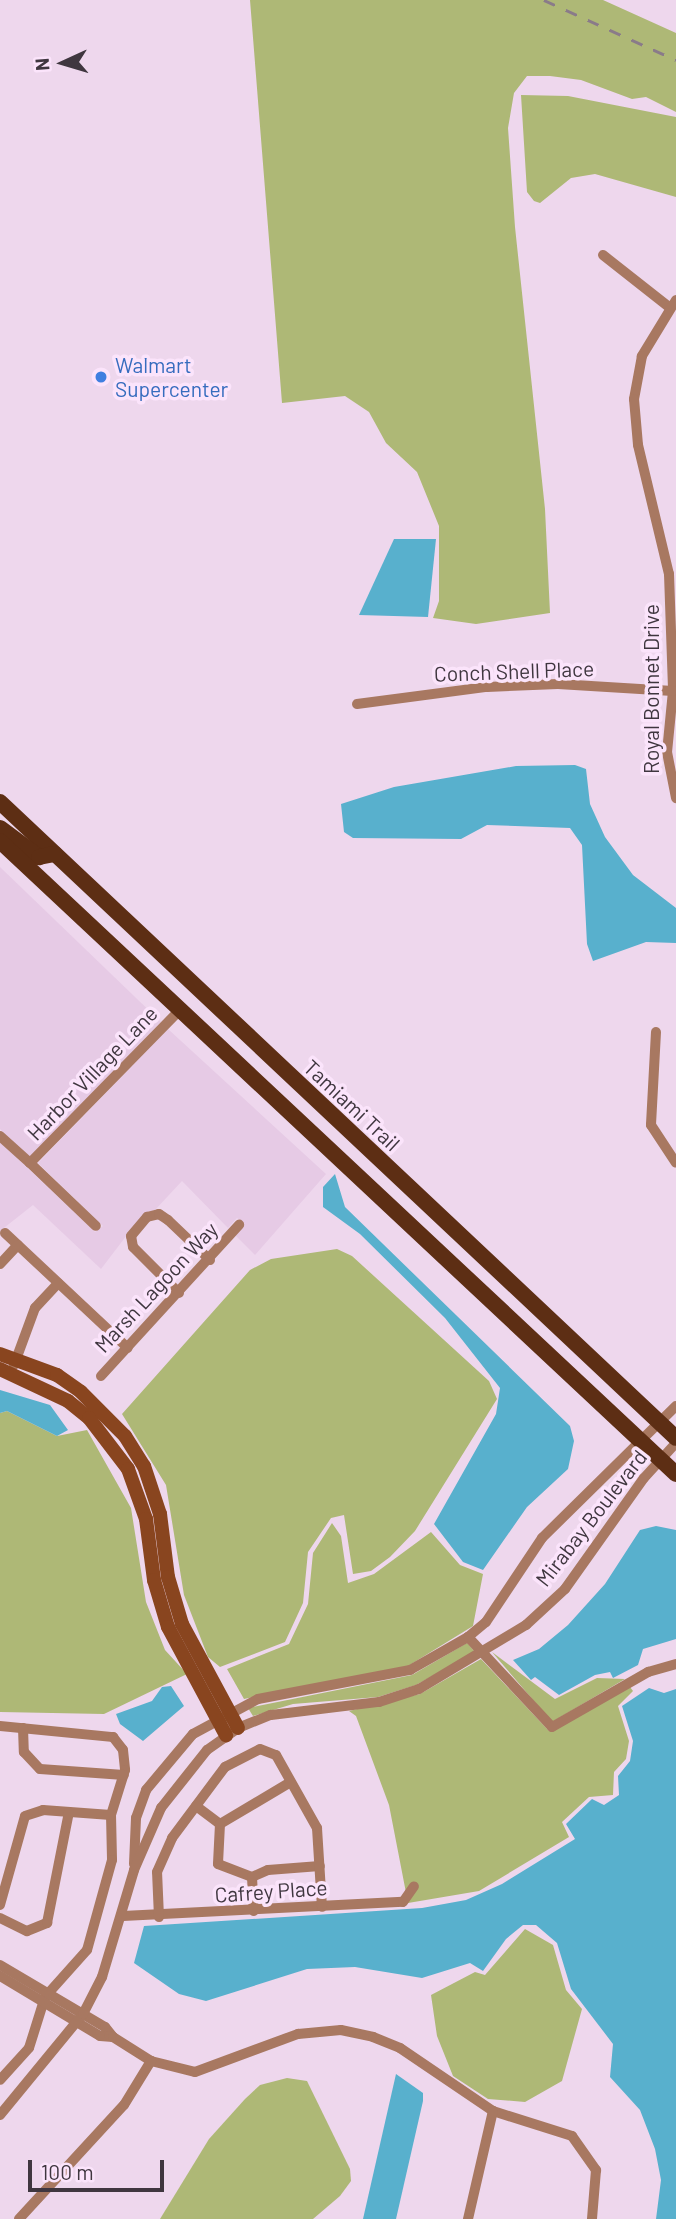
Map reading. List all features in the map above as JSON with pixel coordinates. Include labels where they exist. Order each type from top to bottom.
[{"type":"main road","name":"Tamiami Trail","points":[[0,802],[676,1438]]},
{"type":"main road","points":[[0,828],[33,854],[55,854]]},
{"type":"main road","points":[[0,841],[676,1474]]},
{"type":"main road","points":[[180,1010],[197,1003],[227,1017]]},
{"type":"main road","points":[[379,1196],[405,1209],[430,1207]]},
{"type":"street","points":[[603,254],[672,303]]},
{"type":"street","name":"Royal Bonnet Drive","points":[[672,303],[642,356],[634,412],[669,574],[673,691],[667,752],[676,798]]},
{"type":"street","name":"Conch Shell Place","points":[[357,704],[510,686],[673,691]]},
{"type":"street","name":"Harbor Village Lane","points":[[0,1136],[30,1163],[180,1010]]},
{"type":"street","points":[[656,1032],[651,1125],[676,1163]]},
{"type":"street","points":[[30,1163],[96,1226]]},
{"type":"street","points":[[178,1293],[132,1247],[131,1236],[147,1217],[159,1214],[168,1220],[210,1260]]},
{"type":"street","name":"Marsh Lagoon Way","points":[[101,1376],[210,1260],[239,1225]]},
{"type":"street","points":[[5,1233],[128,1348]]},
{"type":"street","points":[[0,1264],[18,1245]]},
{"type":"street","points":[[9,1367],[35,1308],[58,1283]]},
{"type":"street","points":[[0,1354],[9,1367],[81,1392],[125,1436],[144,1466],[160,1514],[169,1577],[182,1624],[232,1731]]},
{"type":"street","name":"Mirabay Boulevard","points":[[134,1870],[136,1818],[146,1790],[170,1756],[223,1714],[286,1692],[344,1687],[410,1670],[468,1637],[493,1613],[542,1538],[642,1443],[676,1406]]},
{"type":"street","name":"Mirabay Boulevard","points":[[0,2115],[80,2018],[123,1916],[134,1870],[161,1808],[185,1773],[232,1731],[285,1712],[392,1698],[419,1689],[526,1625],[565,1589],[676,1443]]},
{"type":"street","points":[[468,1637],[552,1727],[626,1684],[676,1664]]},
{"type":"street","points":[[0,1726],[113,1737],[123,1750],[124,1775],[111,1815],[112,1860],[87,1951],[46,1997],[29,2048],[0,2080]]},
{"type":"street","points":[[23,1728],[24,1752],[40,1769],[124,1775]]},
{"type":"street","points":[[159,1917],[160,1861],[195,1806],[225,1768],[260,1749],[276,1755],[289,1783],[317,1828],[322,1907]]},
{"type":"street","points":[[220,1824],[289,1783]]},
{"type":"street","points":[[195,1806],[220,1824]]},
{"type":"street","points":[[0,1905],[25,1816],[31,1811],[111,1815]]},
{"type":"street","points":[[0,1918],[27,1931],[47,1923],[69,1812]]},
{"type":"street","points":[[220,1824],[218,1864],[253,1877],[268,1870],[320,1866]]},
{"type":"street","points":[[253,1877],[254,1911]]},
{"type":"street","name":"Cafrey Place","points":[[123,1916],[159,1917],[403,1902],[414,1886]]},
{"type":"street","points":[[0,1965],[46,1997],[151,2061],[177,2071],[208,2071],[298,2035],[357,2032],[400,2048],[493,2111],[572,2136],[596,2170],[592,2219]]},
{"type":"street","points":[[0,1976],[46,1997]]},
{"type":"street","points":[[19,2219],[124,2105],[151,2061]]},
{"type":"street","points":[[468,2219],[493,2111]]},
{"type":"shaded area","points":[[0,867],[161,1022],[30,1157],[0,1129]]},
{"type":"shaded area","points":[[168,1029],[326,1174],[255,1255],[235,1235],[245,1224],[237,1218],[228,1228],[182,1181],[155,1210],[143,1214],[101,1269],[33,1205],[0,1231],[0,1142],[95,1232],[103,1226],[38,1163]]},
{"type":"green space","points":[[250,0],[603,0],[676,33],[676,112],[646,97],[632,99],[581,80],[550,76],[527,76],[514,93],[508,128],[515,227],[545,509],[550,613],[476,624],[433,618],[439,601],[439,526],[417,472],[386,443],[369,412],[345,396],[282,403]]},
{"type":"green space","points":[[521,95],[568,96],[676,117],[676,197],[595,174],[571,178],[540,203],[534,201],[527,192]]},
{"type":"green space","points":[[337,1249],[352,1256],[489,1381],[497,1399],[415,1531],[390,1557],[371,1571],[353,1574],[344,1515],[331,1518],[308,1552],[303,1603],[285,1642],[220,1667],[208,1657],[184,1595],[166,1485],[122,1414],[250,1270],[271,1259]]},
{"type":"green space","points":[[7,1411],[57,1436],[87,1430],[131,1508],[146,1602],[165,1650],[187,1674],[104,1714],[0,1712],[0,1413]]},
{"type":"green space","points":[[332,1523],[341,1536],[348,1583],[374,1574],[431,1532],[460,1565],[483,1574],[473,1626],[408,1666],[244,1699],[227,1669],[289,1644],[308,1604],[313,1553]]},
{"type":"green space","points":[[467,1643],[475,1652],[416,1685],[378,1697],[293,1704],[253,1716],[248,1708],[412,1675]]},
{"type":"green space","points":[[492,1652],[555,1699],[597,1678],[625,1679],[552,1722]]},
{"type":"green space","points":[[481,1659],[549,1731],[630,1687],[633,1691],[618,1706],[629,1741],[626,1759],[614,1772],[613,1795],[589,1797],[562,1822],[569,1837],[479,1891],[408,1903],[389,1805],[356,1716],[349,1711],[420,1694]]},
{"type":"green space","points":[[525,1929],[553,1945],[566,1990],[582,2009],[562,2081],[525,2102],[488,2099],[453,2076],[437,2036],[431,1995],[475,1972],[485,1975]]},
{"type":"green space","points":[[287,2078],[307,2081],[350,2169],[351,2181],[340,2196],[313,2219],[160,2219],[209,2139],[245,2099],[260,2085]]},
{"type":"water","points":[[394,539],[436,539],[428,617],[359,615]]},
{"type":"water","points":[[575,765],[586,769],[590,804],[605,837],[633,875],[676,908],[676,943],[646,942],[593,961],[587,944],[582,845],[570,828],[487,825],[461,839],[353,838],[344,832],[341,804],[394,787],[516,766]]},
{"type":"water","points":[[335,1174],[345,1207],[570,1426],[574,1441],[568,1469],[527,1507],[483,1570],[463,1562],[434,1524],[496,1414],[500,1388],[445,1318],[360,1234],[323,1207],[323,1187]]},
{"type":"water","points":[[0,1390],[50,1405],[68,1430],[57,1436],[7,1411],[0,1413]]},
{"type":"water","points":[[656,1526],[676,1530],[676,1639],[643,1649],[638,1665],[613,1678],[610,1672],[595,1675],[559,1695],[535,1677],[531,1680],[513,1660],[539,1649],[568,1625],[605,1584],[640,1530]]},
{"type":"water","points":[[171,1686],[184,1706],[143,1741],[120,1724],[116,1714],[152,1701],[162,1687]]},
{"type":"water","points":[[649,1688],[664,1693],[676,1689],[676,2219],[656,2219],[661,2180],[655,2149],[640,2110],[610,2077],[613,2044],[571,1989],[557,1943],[536,1925],[523,1925],[506,1939],[483,1971],[470,1963],[422,1978],[355,1967],[307,1969],[206,2001],[179,1994],[134,1963],[144,1926],[422,1908],[466,1900],[502,1884],[575,1839],[566,1824],[592,1799],[604,1805],[619,1795],[618,1776],[630,1761],[633,1741],[622,1706]]},
{"type":"water","points":[[396,2074],[423,2093],[423,2101],[396,2219],[363,2219]]},
{"type":"railway","points":[[544,0],[676,60]]},
{"type":"place","name":"Walmart Supercenter","points":[[101,377]]}]
